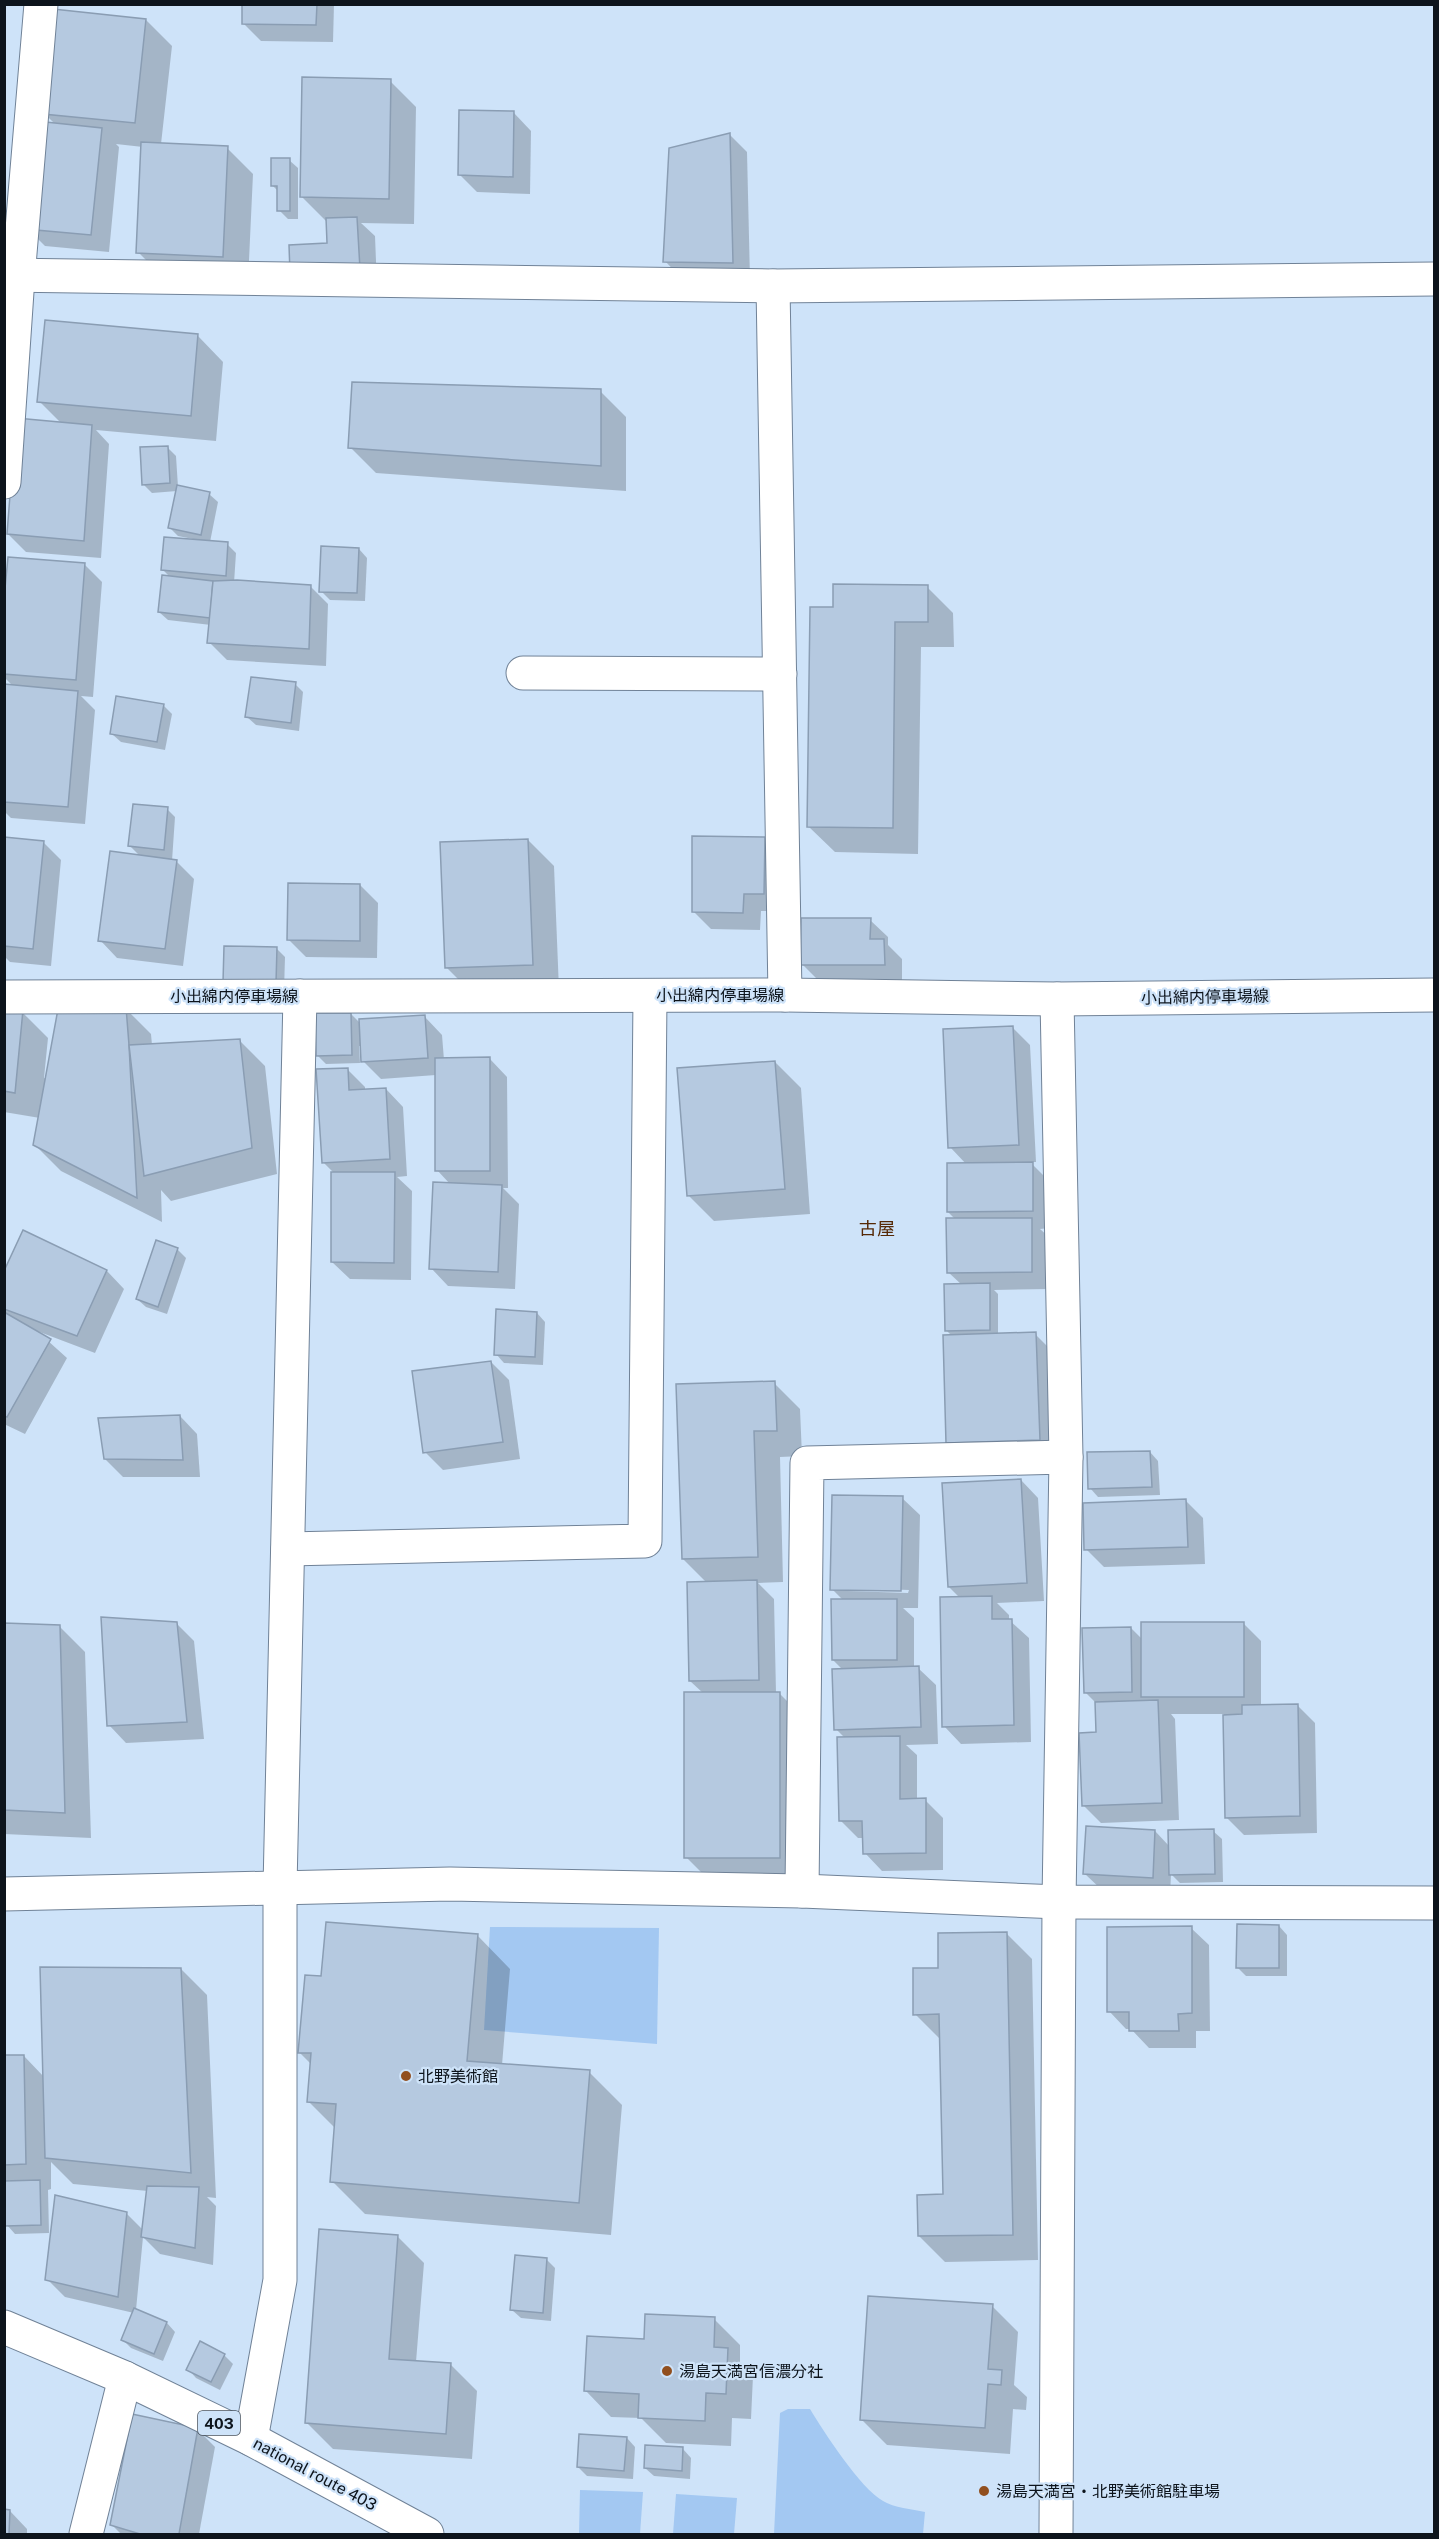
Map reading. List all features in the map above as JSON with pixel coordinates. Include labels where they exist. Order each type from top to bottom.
[{"type":"main road","points":[[4,482],[11,276],[41,4]]},
{"type":"main road","points":[[11,276],[773,286],[1434,279]]},
{"type":"main road","points":[[773,286],[785,995]]},
{"type":"main road","points":[[524,673],[780,674]]},
{"type":"main road","name":"小出綿内停車場線","points":[[4,997],[785,995],[1057,999],[1434,995]]},
{"type":"main road","points":[[251,2439],[280,2280],[280,1887],[300,996]]},
{"type":"main road","points":[[288,1550],[645,1541],[650,996]]},
{"type":"main road","points":[[1056,2535],[1059,1902],[1066,1457],[1057,999]]},
{"type":"main road","points":[[802,1891],[807,1463],[1066,1457]]},
{"type":"main road","points":[[4,1894],[450,1884],[802,1891],[1059,1902],[1434,1903]]},
{"type":"main road","name":"national route 403","points":[[4,2326],[125,2378],[251,2439],[427,2535]]},
{"type":"main road","points":[[86,2535],[125,2378]]},
{"type":"shaded area","points":[[490,1927],[659,1928],[657,2044],[484,2030]]},
{"type":"shaded area","points":[[788,2409],[810,2409],[843,2459],[864,2484],[883,2501],[925,2512],[923,2534],[774,2534],[780,2413]]},
{"type":"shaded area","points":[[580,2490],[643,2492],[640,2534],[579,2534]]},
{"type":"shaded area","points":[[676,2494],[737,2498],[734,2534],[673,2534]]},
{"type":"building","points":[[242,4],[317,4],[316,25],[242,24]]},
{"type":"building","points":[[53,9],[146,19],[135,123],[43,114]]},
{"type":"building","points":[[302,77],[391,79],[389,199],[300,197]]},
{"type":"building","points":[[459,110],[514,111],[513,177],[458,175]]},
{"type":"building","points":[[36,121],[102,128],[91,235],[25,229]]},
{"type":"building","points":[[730,133],[733,263],[663,262],[669,148]]},
{"type":"building","points":[[141,142],[228,146],[223,257],[136,253]]},
{"type":"building","points":[[271,158],[290,158],[290,211],[277,211],[277,186],[271,186]]},
{"type":"building","points":[[357,217],[360,269],[290,273],[289,245],[327,243],[326,218]]},
{"type":"building","points":[[45,320],[198,334],[191,416],[37,402]]},
{"type":"building","points":[[352,382],[601,389],[601,466],[348,448]]},
{"type":"building","points":[[16,418],[92,425],[84,541],[7,534]]},
{"type":"building","points":[[168,446],[170,483],[142,485],[140,447]]},
{"type":"building","points":[[177,485],[210,492],[201,535],[168,528]]},
{"type":"building","points":[[164,537],[228,542],[226,576],[161,570]]},
{"type":"building","points":[[321,546],[359,548],[357,593],[319,592]]},
{"type":"building","points":[[8,557],[85,563],[76,680],[4,674],[4,599]]},
{"type":"building","points":[[162,575],[213,581],[210,618],[158,612]]},
{"type":"building","points":[[237,580],[311,585],[309,649],[207,643],[213,581]]},
{"type":"building","points":[[833,584],[928,585],[928,622],[895,622],[893,828],[807,827],[810,607],[833,607]]},
{"type":"building","points":[[251,677],[296,682],[291,723],[245,717]]},
{"type":"building","points":[[4,684],[78,691],[68,807],[4,802]]},
{"type":"building","points":[[116,696],[164,704],[157,742],[110,734]]},
{"type":"building","points":[[133,804],[168,807],[164,850],[128,846]]},
{"type":"building","points":[[692,836],[765,837],[764,894],[744,894],[743,913],[692,912]]},
{"type":"building","points":[[4,837],[44,841],[33,949],[4,946]]},
{"type":"building","points":[[528,839],[533,965],[445,968],[440,842]]},
{"type":"building","points":[[110,851],[177,860],[165,949],[98,941]]},
{"type":"building","points":[[288,883],[360,884],[360,941],[287,940]]},
{"type":"building","points":[[801,918],[871,918],[870,939],[884,939],[885,965],[800,965]]},
{"type":"building","points":[[224,946],[277,947],[276,983],[223,982]]},
{"type":"building","points":[[126,1007],[137,1198],[33,1145],[58,1009]]},
{"type":"building","points":[[4,1010],[23,1010],[15,1093],[4,1091]]},
{"type":"building","points":[[315,1013],[351,1013],[352,1055],[316,1056]]},
{"type":"building","points":[[425,1015],[428,1058],[361,1062],[359,1019]]},
{"type":"building","points":[[1013,1026],[1019,1145],[948,1148],[943,1029]]},
{"type":"building","points":[[240,1039],[252,1148],[144,1176],[129,1045]]},
{"type":"building","points":[[490,1057],[490,1171],[435,1171],[435,1058]]},
{"type":"building","points":[[775,1061],[785,1189],[687,1196],[677,1068]]},
{"type":"building","points":[[348,1068],[349,1090],[386,1088],[390,1159],[322,1163],[316,1069]]},
{"type":"building","points":[[1033,1162],[1033,1211],[947,1212],[947,1163]]},
{"type":"building","points":[[331,1172],[395,1172],[394,1263],[331,1262]]},
{"type":"building","points":[[433,1182],[502,1185],[498,1272],[429,1269]]},
{"type":"building","points":[[946,1218],[1032,1218],[1032,1272],[947,1273]]},
{"type":"building","points":[[23,1230],[107,1270],[77,1336],[4,1309],[4,1271]]},
{"type":"building","points":[[156,1240],[178,1248],[158,1307],[136,1299]]},
{"type":"building","points":[[990,1283],[990,1330],[945,1331],[944,1284]]},
{"type":"building","points":[[496,1309],[537,1312],[535,1357],[494,1355]]},
{"type":"building","points":[[4,1312],[51,1339],[7,1417],[4,1416]]},
{"type":"building","points":[[1036,1332],[1040,1440],[946,1443],[943,1335]]},
{"type":"building","points":[[491,1361],[503,1442],[423,1453],[412,1371]]},
{"type":"building","points":[[775,1381],[777,1431],[754,1431],[758,1557],[682,1559],[676,1384]]},
{"type":"building","points":[[180,1415],[183,1460],[104,1459],[98,1418]]},
{"type":"building","points":[[1150,1451],[1152,1487],[1088,1489],[1087,1452]]},
{"type":"building","points":[[1021,1479],[1027,1583],[948,1587],[942,1483]]},
{"type":"building","points":[[832,1495],[903,1496],[901,1591],[830,1590]]},
{"type":"building","points":[[1186,1499],[1188,1547],[1084,1550],[1083,1503]]},
{"type":"building","points":[[757,1580],[759,1680],[689,1681],[687,1582]]},
{"type":"building","points":[[992,1596],[992,1619],[1012,1619],[1014,1725],[942,1727],[940,1597]]},
{"type":"building","points":[[831,1599],[897,1599],[897,1660],[832,1660]]},
{"type":"building","points":[[101,1617],[177,1622],[187,1722],[107,1726]]},
{"type":"building","points":[[1141,1622],[1244,1622],[1244,1697],[1141,1697]]},
{"type":"building","points":[[4,1623],[60,1625],[65,1813],[4,1810]]},
{"type":"building","points":[[1131,1627],[1132,1692],[1084,1693],[1082,1628]]},
{"type":"building","points":[[919,1666],[921,1727],[834,1730],[832,1669]]},
{"type":"building","points":[[684,1692],[780,1692],[780,1858],[684,1858]]},
{"type":"building","points":[[1158,1700],[1162,1803],[1082,1806],[1079,1733],[1096,1732],[1095,1702]]},
{"type":"building","points":[[1298,1704],[1300,1816],[1225,1818],[1223,1715],[1242,1714],[1242,1705]]},
{"type":"building","points":[[900,1736],[900,1799],[926,1798],[926,1853],[863,1854],[862,1821],[839,1821],[837,1737]]},
{"type":"building","points":[[1086,1826],[1155,1830],[1153,1878],[1083,1874]]},
{"type":"building","points":[[1214,1829],[1215,1874],[1169,1875],[1168,1830]]},
{"type":"building","points":[[326,1922],[478,1934],[467,2061],[590,2070],[579,2203],[330,2182],[336,2104],[307,2102],[311,2053],[298,2053],[305,1975],[321,1976]]},
{"type":"building","points":[[1237,1924],[1279,1925],[1279,1968],[1236,1968]]},
{"type":"building","points":[[1192,1926],[1192,2013],[1178,2014],[1179,2031],[1129,2031],[1129,2012],[1107,2012],[1107,1927]]},
{"type":"building","points":[[1007,1932],[1013,2235],[918,2236],[917,2195],[943,2194],[939,2014],[913,2015],[913,1968],[938,1968],[938,1933]]},
{"type":"building","points":[[40,1967],[181,1968],[191,2173],[45,2158]]},
{"type":"building","points":[[4,2055],[24,2055],[26,2164],[4,2165]]},
{"type":"building","points":[[40,2180],[41,2225],[5,2226],[4,2181]]},
{"type":"building","points":[[147,2186],[199,2187],[195,2248],[141,2237]]},
{"type":"building","points":[[55,2195],[127,2212],[118,2297],[45,2280]]},
{"type":"building","points":[[319,2229],[398,2235],[389,2359],[451,2363],[446,2434],[305,2423]]},
{"type":"building","points":[[515,2255],[547,2258],[543,2313],[510,2310]]},
{"type":"building","points":[[868,2296],[993,2304],[988,2369],[1002,2370],[1001,2385],[988,2384],[985,2428],[860,2420]]},
{"type":"building","points":[[134,2308],[167,2322],[154,2354],[121,2340]]},
{"type":"building","points":[[645,2314],[715,2317],[714,2347],[728,2348],[726,2394],[706,2393],[705,2421],[638,2418],[639,2394],[584,2391],[587,2336],[644,2339]]},
{"type":"building","points":[[200,2341],[225,2354],[211,2382],[186,2370]]},
{"type":"building","points":[[132,2414],[198,2428],[179,2534],[140,2534],[110,2525]]},
{"type":"building","points":[[579,2434],[627,2437],[624,2471],[577,2467]]},
{"type":"building","points":[[645,2445],[683,2447],[682,2471],[644,2468]]},
{"type":"building","points":[[4,2509],[10,2510],[9,2534],[4,2534]]},
{"type":"place","name":"北野美術館","points":[[406,2076]]},
{"type":"place","name":"湯島天満宮信濃分社","points":[[667,2371]]},
{"type":"place","name":"湯島天満宮・北野美術館駐車場","points":[[984,2491]]},
{"type":"district","name":"古屋","points":[[877,1228]]}]
